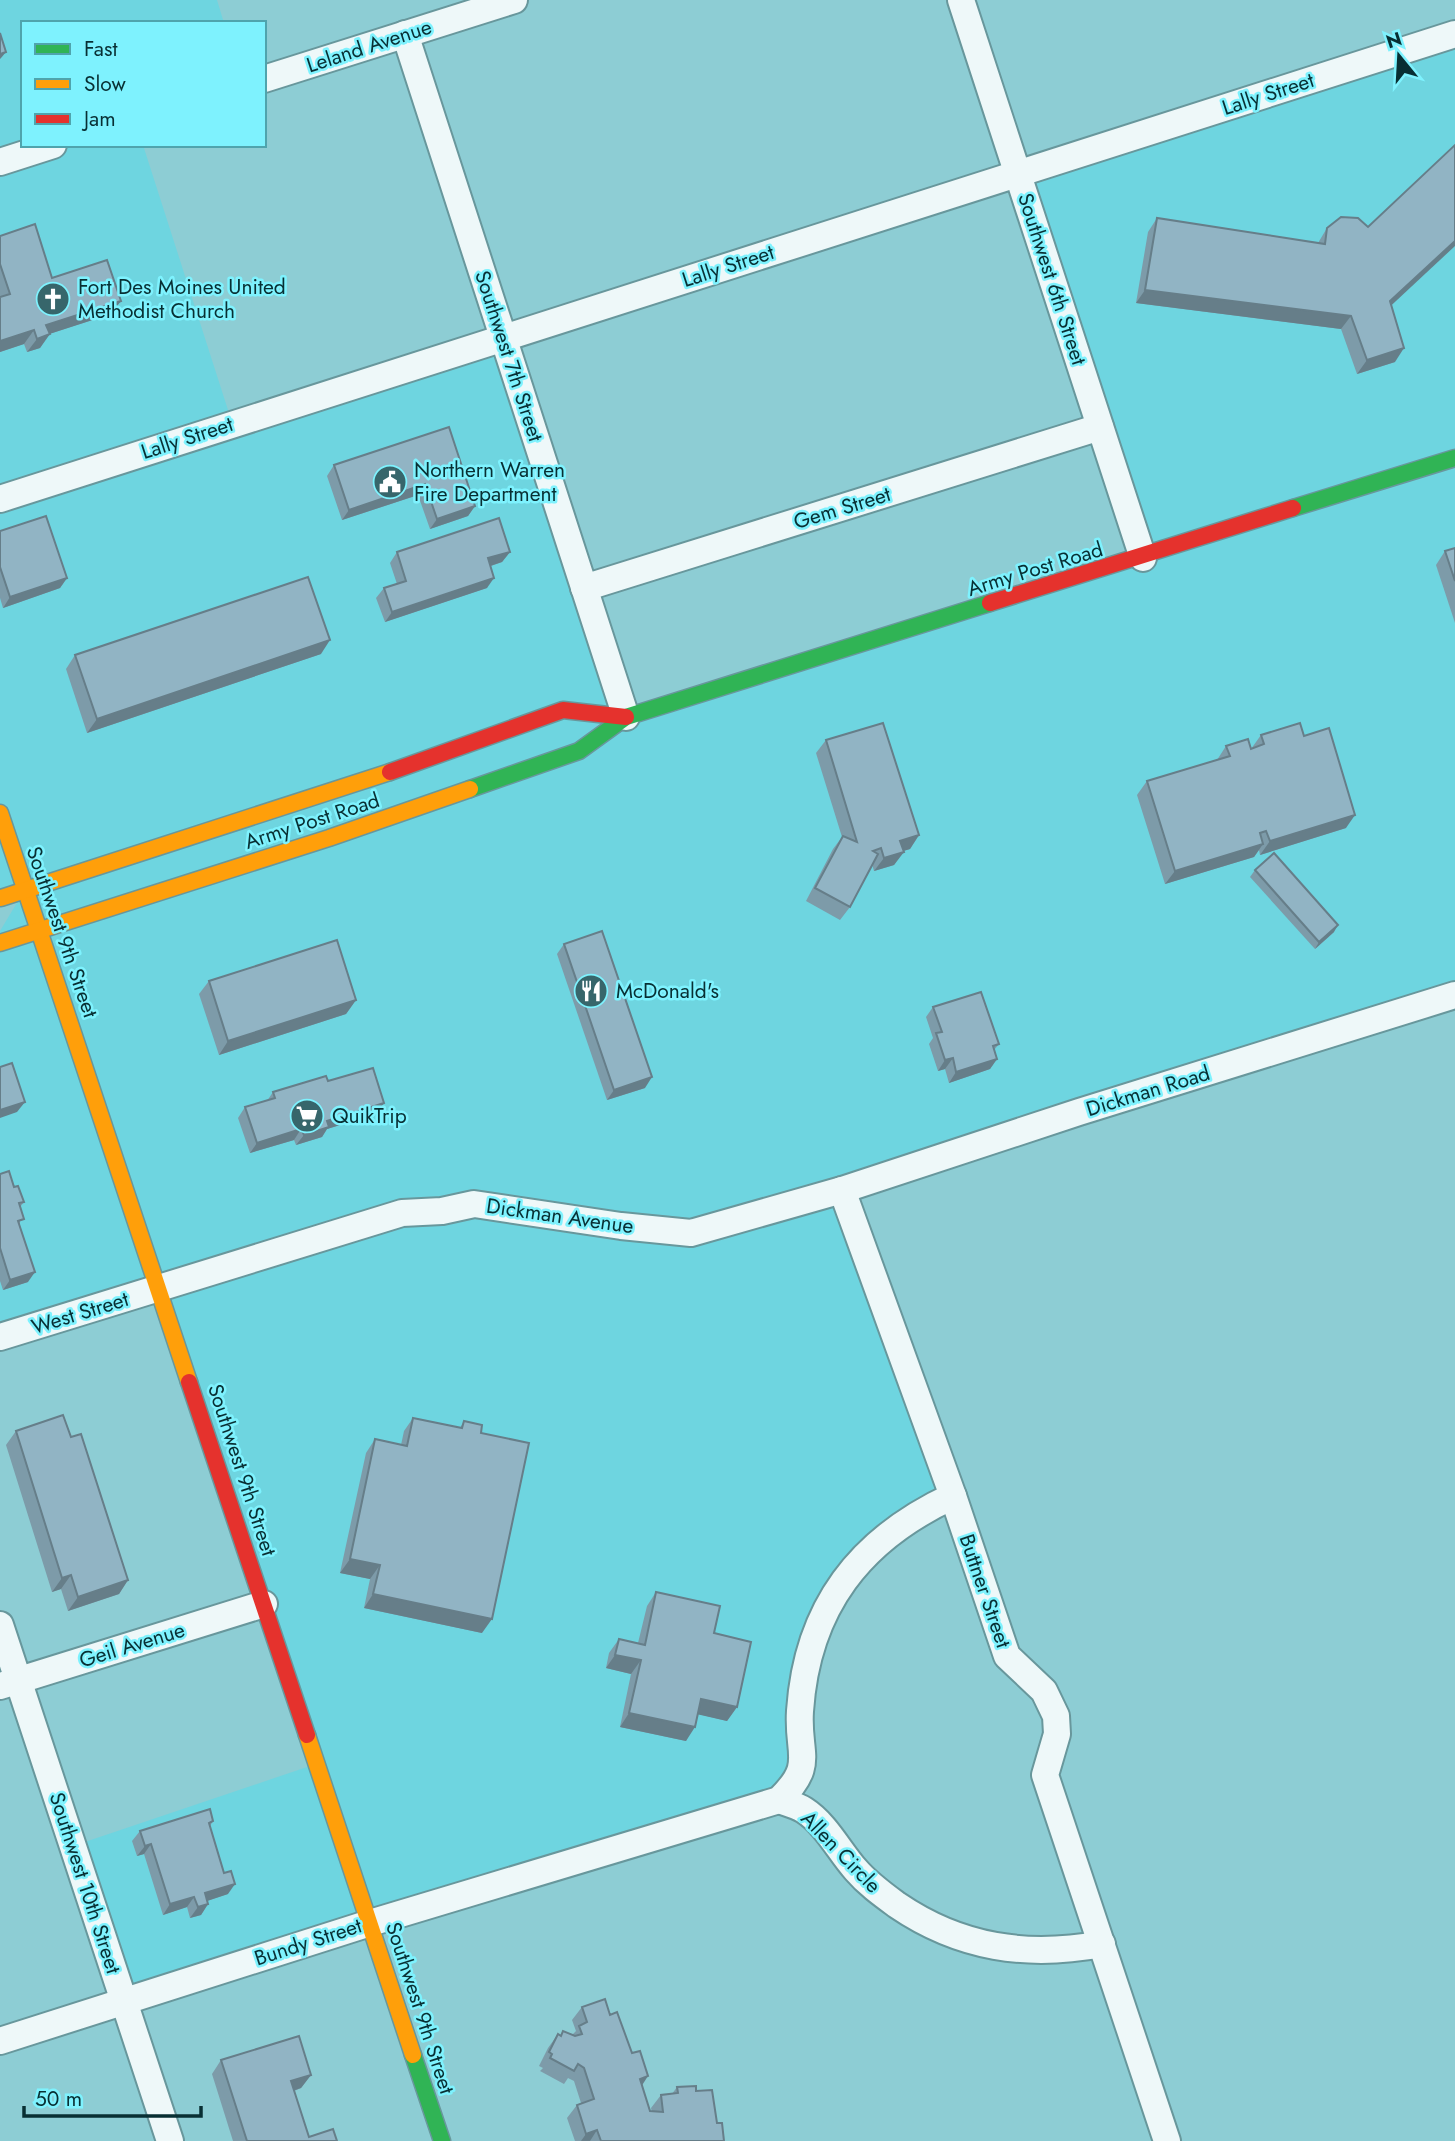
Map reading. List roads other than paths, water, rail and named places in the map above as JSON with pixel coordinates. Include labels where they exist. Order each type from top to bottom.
[{"type":"main road","name":"Army Post Road","points":[[0,943],[329,838],[579,751],[626,717],[1143,558],[1455,458]]},
{"type":"main road","name":"Army Post Road","points":[[0,898],[388,773],[563,710],[626,717]]},
{"type":"main road","name":"Southwest 9th Street","points":[[0,813],[442,2141]]},
{"type":"street","name":"Leland Avenue","points":[[266,78],[405,34],[486,4],[514,0]]},
{"type":"street","name":"Southwest 6th Street","points":[[961,0],[1143,558]]},
{"type":"street","name":"Southwest 7th Street","points":[[405,34],[626,717]]},
{"type":"street","name":"Lally Street","points":[[0,499],[1455,34]]},
{"type":"street","points":[[0,162],[47,147]]},
{"type":"street","name":"Gem Street","points":[[584,588],[1100,428]]},
{"type":"street","name":"Dickman Road","points":[[842,1190],[1079,1112],[1455,995]]},
{"type":"street","name":"Dickman Avenue","points":[[159,1289],[402,1213],[474,1204],[621,1226],[691,1233],[842,1190]]},
{"type":"street","name":"Buttner Street","points":[[842,1190],[953,1496],[1007,1657],[1044,1691],[1056,1716],[1057,1734],[1045,1775],[1167,2141]]},
{"type":"street","name":"West Street","points":[[0,1337],[159,1289]]},
{"type":"street","name":"Allen Circle","points":[[953,1496],[922,1511],[881,1539],[848,1575],[834,1595],[822,1617],[806,1664],[800,1713],[802,1769],[795,1784],[779,1800],[803,1809],[817,1820],[857,1871],[876,1890],[919,1920],[943,1931],[994,1947],[1020,1951],[1074,1949],[1102,1944]]},
{"type":"street","name":"Geil Avenue","points":[[9,1683],[264,1604]]},
{"type":"street","name":"Southwest 10th Street","points":[[0,1625],[9,1683],[124,2001],[170,2141]]},
{"type":"street","name":"Bundy Street","points":[[0,2041],[370,1923],[779,1800]]},
{"type":"place","name":"Fort Des Moines United Methodist Church","points":[[53,299]]},
{"type":"place","name":"Northern Warren Fire Department","points":[[390,482]]},
{"type":"place","name":"McDonald's","points":[[591,991]]},
{"type":"place","name":"QuikTrip","points":[[307,1116]]}]
